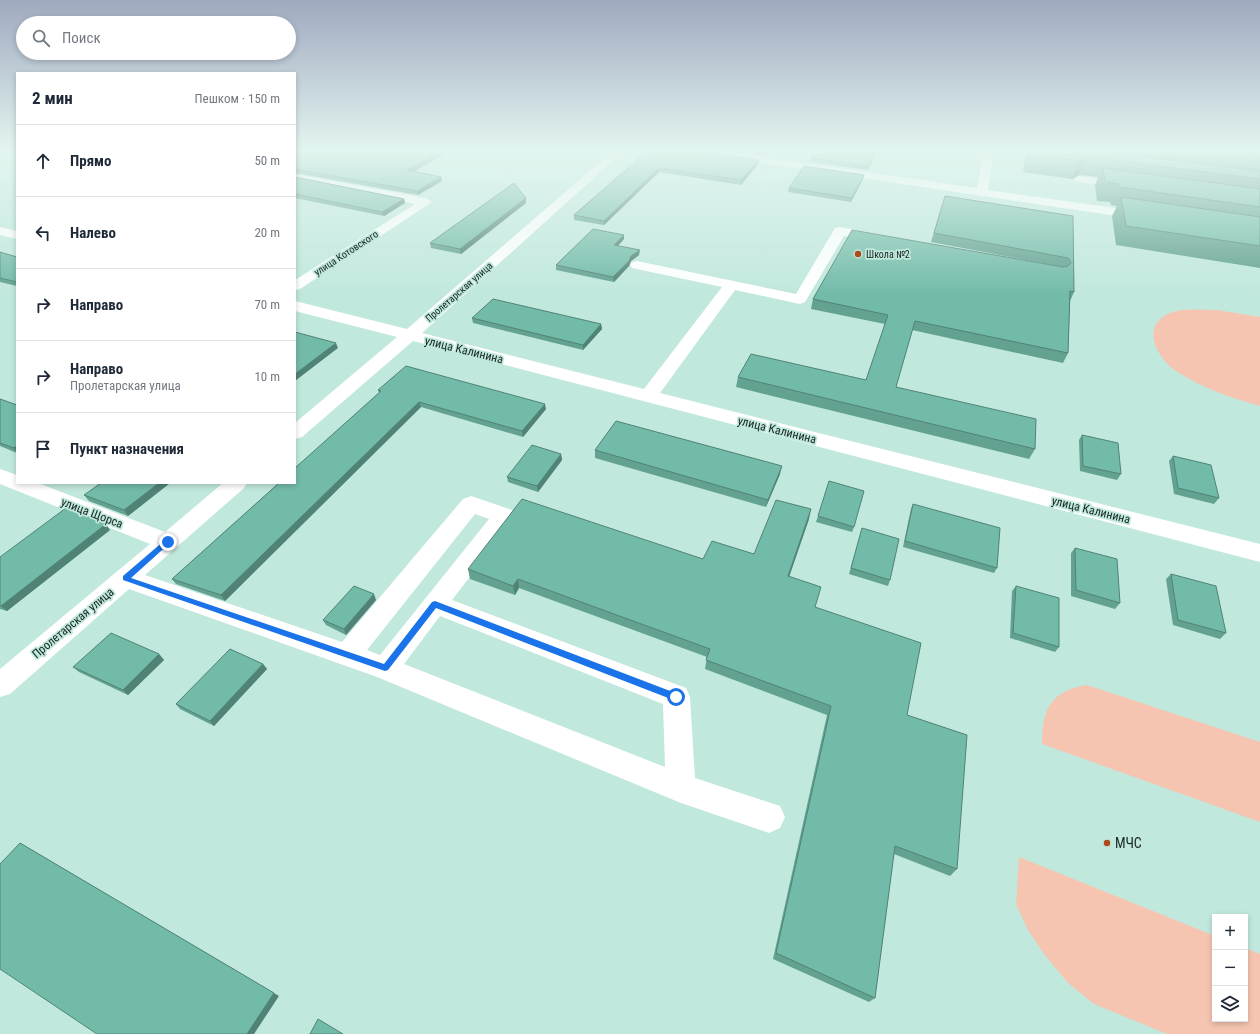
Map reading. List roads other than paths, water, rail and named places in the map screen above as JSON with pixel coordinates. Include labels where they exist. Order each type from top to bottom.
[{"type":"street","name":"улица Котовского","points":[[296,285],[426,202],[401,197]]},
{"type":"street","name":"Пролетарская улица","points":[[296,432],[409,336],[566,197]]},
{"type":"street","points":[[1017,197],[1152,217]]},
{"type":"street","points":[[1082,197],[1083,207]]},
{"type":"street","points":[[0,231],[16,235]]},
{"type":"street","points":[[636,265],[800,299],[840,231],[897,242]]},
{"type":"street","points":[[648,397],[731,285]]},
{"type":"street","name":"улица Калинина","points":[[296,306],[1260,553]]},
{"type":"street","name":"улица Щорса","points":[[0,476],[16,483]]},
{"type":"street","name":"улица Щорса","points":[[20,484],[168,542]]},
{"type":"street","name":"Пролетарская улица","points":[[0,685],[236,484]]},
{"type":"street","points":[[348,654],[471,504],[504,516],[385,668]]},
{"type":"street","points":[[125,578],[348,654],[681,788],[769,817]]},
{"type":"street","points":[[435,604],[676,697],[681,788]]},
{"type":"place","name":"Школа №2","points":[[858,254]]},
{"type":"place","name":"МЧС","points":[[1107,843]]}]
